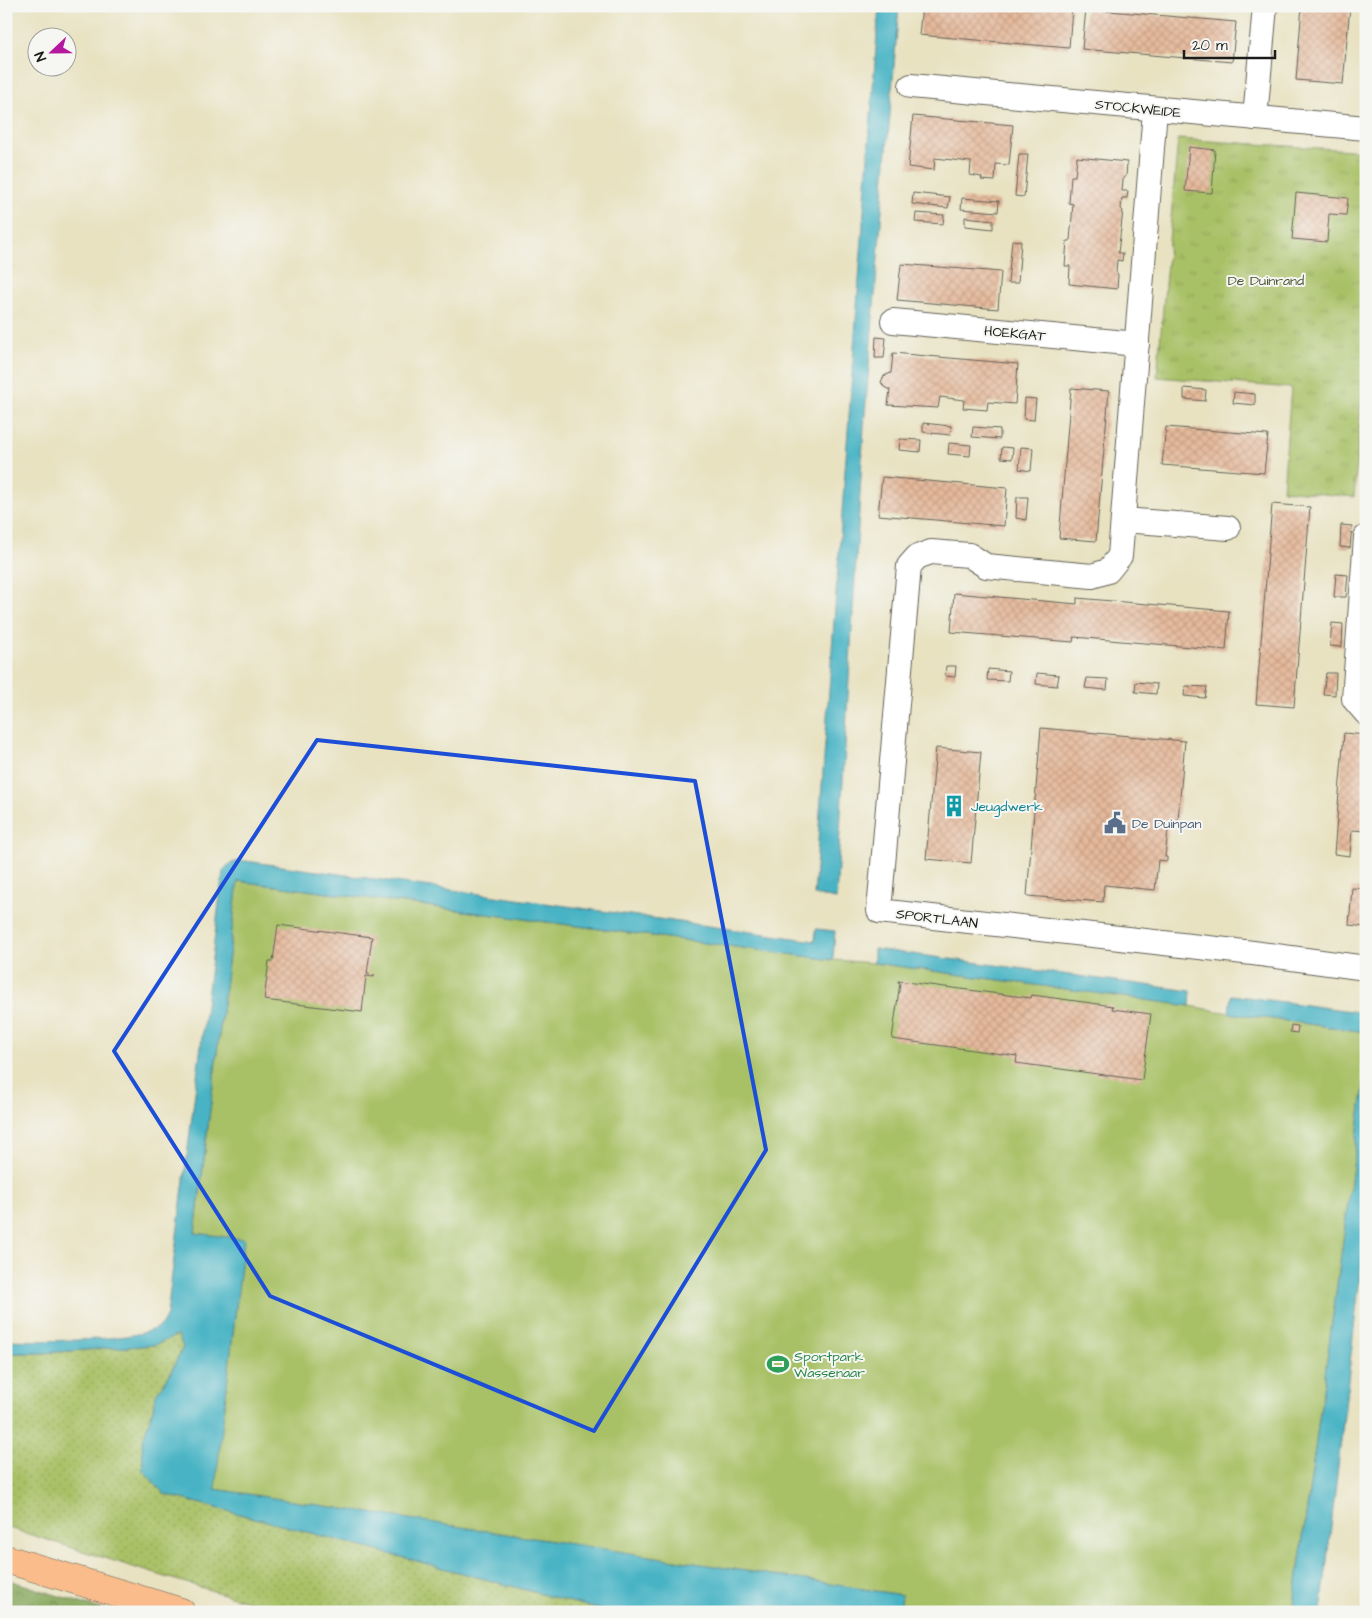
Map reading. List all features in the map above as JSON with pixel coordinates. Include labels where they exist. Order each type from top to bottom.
[{"type":"main road","points":[[6,1559],[181,1612]]},
{"type":"street","points":[[1255,118],[1265,6]]},
{"type":"street","name":"STOCKWEIDE","points":[[911,86],[1366,128]]},
{"type":"street","points":[[1155,110],[1122,520],[1228,528]]},
{"type":"street","name":"HOEKGAT","points":[[893,321],[1136,344]]},
{"type":"street","name":"SPORTLAAN","points":[[1122,520],[1120,556],[1108,571],[1092,576],[986,566],[969,555],[931,552],[917,557],[909,566],[880,911],[1366,968]]},
{"type":"street","points":[[1366,537],[1354,699],[1366,714]]},
{"type":"highlighted area","points":[[317,740],[695,781],[766,1150],[594,1431],[270,1296],[114,1051]]},
{"type":"green space","name":"De Duinrand","points":[[1178,139],[1366,151],[1366,338],[1354,497],[1283,490],[1291,388],[1157,377]]},
{"type":"green space","name":"Sportpark Wassenaar","points":[[238,881],[833,960],[874,963],[1366,1032],[1366,1070],[1293,1612],[900,1612],[901,1595],[214,1489],[244,1240],[195,1233]]},
{"type":"green space","points":[[178,1335],[183,1347],[170,1374],[155,1396],[153,1409],[164,1494],[609,1612],[285,1612],[6,1527],[6,1353],[43,1353],[154,1345]]},
{"type":"green space","points":[[6,1579],[109,1612],[6,1612]]},
{"type":"water","points":[[879,6],[899,6],[864,426],[836,899],[814,895]]},
{"type":"water","points":[[246,861],[815,941],[816,929],[835,931],[833,960],[238,881],[195,1233],[244,1239],[215,1489],[902,1595],[900,1612],[609,1612],[164,1494],[143,1470],[142,1442],[153,1409],[155,1396],[170,1374],[183,1347],[178,1335],[155,1345],[43,1353],[6,1353],[6,1340],[88,1340],[112,1338],[151,1330],[162,1324],[165,1319],[223,871],[233,863]]},
{"type":"water","points":[[874,949],[1191,991],[1190,1006],[874,963]]},
{"type":"water","points":[[1231,995],[1366,1013],[1366,1032],[1229,1013]]},
{"type":"water","points":[[1366,1070],[1366,1226],[1321,1612],[1293,1612]]},
{"type":"building","points":[[922,6],[1059,6],[1072,8],[1069,48],[919,35]]},
{"type":"building","points":[[1302,6],[1350,6],[1343,84],[1296,80]]},
{"type":"building","points":[[1086,9],[1236,22],[1232,62],[1082,49]]},
{"type":"building","points":[[913,116],[1013,125],[1009,165],[996,164],[995,181],[981,180],[982,177],[970,175],[971,162],[935,158],[934,170],[908,167]]},
{"type":"building","points":[[1189,147],[1215,150],[1212,193],[1185,191]]},
{"type":"building","points":[[1019,154],[1028,154],[1024,197],[1015,196]]},
{"type":"building","points":[[1077,157],[1127,162],[1122,191],[1128,191],[1127,198],[1122,198],[1121,209],[1123,211],[1118,253],[1123,253],[1122,261],[1117,260],[1117,289],[1069,284],[1070,266],[1065,266],[1067,241],[1070,241],[1073,204],[1069,203],[1071,176],[1075,176]]},
{"type":"building","points":[[913,193],[950,197],[948,208],[912,204]]},
{"type":"building","points":[[1296,193],[1348,198],[1346,215],[1329,214],[1327,242],[1292,239]]},
{"type":"building","points":[[962,198],[999,201],[998,212],[961,209]]},
{"type":"building","points":[[916,213],[944,215],[943,224],[915,222]]},
{"type":"building","points":[[965,217],[993,220],[993,229],[965,226]]},
{"type":"building","points":[[1012,240],[1021,241],[1018,283],[1008,283]]},
{"type":"building","points":[[901,264],[1001,272],[998,309],[897,300]]},
{"type":"building","points":[[876,337],[886,338],[884,358],[875,358]]},
{"type":"building","points":[[893,353],[1018,364],[1015,404],[988,402],[987,410],[963,408],[964,400],[940,397],[938,408],[888,405],[890,390],[884,387],[881,382],[884,376],[891,373]]},
{"type":"building","points":[[1071,388],[1109,391],[1096,541],[1059,538]]},
{"type":"building","points":[[1184,388],[1206,390],[1205,401],[1184,399]]},
{"type":"building","points":[[1234,392],[1255,394],[1255,405],[1233,403]]},
{"type":"building","points":[[1025,398],[1036,399],[1034,420],[1024,419]]},
{"type":"building","points":[[923,423],[951,426],[950,435],[923,432]]},
{"type":"building","points":[[973,427],[1000,429],[1000,439],[972,437]]},
{"type":"building","points":[[1166,427],[1268,435],[1264,473],[1162,465]]},
{"type":"building","points":[[900,439],[921,440],[920,452],[899,450]]},
{"type":"building","points":[[949,443],[971,445],[970,456],[948,454]]},
{"type":"building","points":[[1002,447],[1013,448],[1012,459],[1001,458]]},
{"type":"building","points":[[1021,447],[1033,448],[1031,471],[1019,469]]},
{"type":"building","points":[[882,477],[1007,488],[1004,526],[878,515]]},
{"type":"building","points":[[1017,497],[1028,497],[1026,520],[1016,518]]},
{"type":"building","points":[[1272,504],[1310,507],[1294,707],[1256,704]]},
{"type":"building","points":[[1341,525],[1352,526],[1350,548],[1340,547]]},
{"type":"building","points":[[1336,574],[1348,575],[1346,597],[1334,597]]},
{"type":"building","points":[[954,593],[1077,604],[1077,598],[1229,611],[1226,650],[1074,637],[1073,642],[951,632]]},
{"type":"building","points":[[1332,623],[1343,624],[1342,647],[1330,646]]},
{"type":"building","points":[[946,666],[956,666],[955,677],[945,676]]},
{"type":"building","points":[[988,669],[1009,671],[1008,681],[987,680]]},
{"type":"building","points":[[1037,673],[1059,675],[1057,686],[1036,684]]},
{"type":"building","points":[[1326,673],[1336,673],[1335,695],[1323,694]]},
{"type":"building","points":[[1087,678],[1108,679],[1107,690],[1085,688]]},
{"type":"building","points":[[1136,682],[1157,684],[1156,694],[1135,692]]},
{"type":"building","points":[[1185,686],[1207,687],[1205,698],[1184,696]]},
{"type":"building","points":[[1041,728],[1185,741],[1178,820],[1169,821],[1165,857],[1167,857],[1167,861],[1158,860],[1155,890],[1104,885],[1103,902],[1027,896]]},
{"type":"building","points":[[1344,733],[1366,735],[1366,831],[1352,830],[1350,856],[1334,854]]},
{"type":"building","name":"Jeugdwerk","points":[[936,748],[981,752],[971,863],[926,859]]},
{"type":"building","points":[[1352,888],[1366,889],[1366,927],[1349,925]]},
{"type":"building","points":[[278,925],[372,937],[367,974],[375,975],[374,977],[366,976],[362,1012],[264,1000],[269,961],[273,961]]},
{"type":"building","points":[[898,981],[1031,998],[1032,995],[1113,1006],[1112,1009],[1151,1014],[1142,1080],[1016,1063],[1017,1056],[892,1039],[900,983]]},
{"type":"building","points":[[1291,1025],[1298,1026],[1297,1033],[1290,1032]]},
{"type":"place","name":"Jeugdwerk","points":[[954,806]]},
{"type":"place","name":"De Duinpan","points":[[1115,823]]},
{"type":"place","name":"Sportpark Wassenaar","points":[[778,1364]]}]
